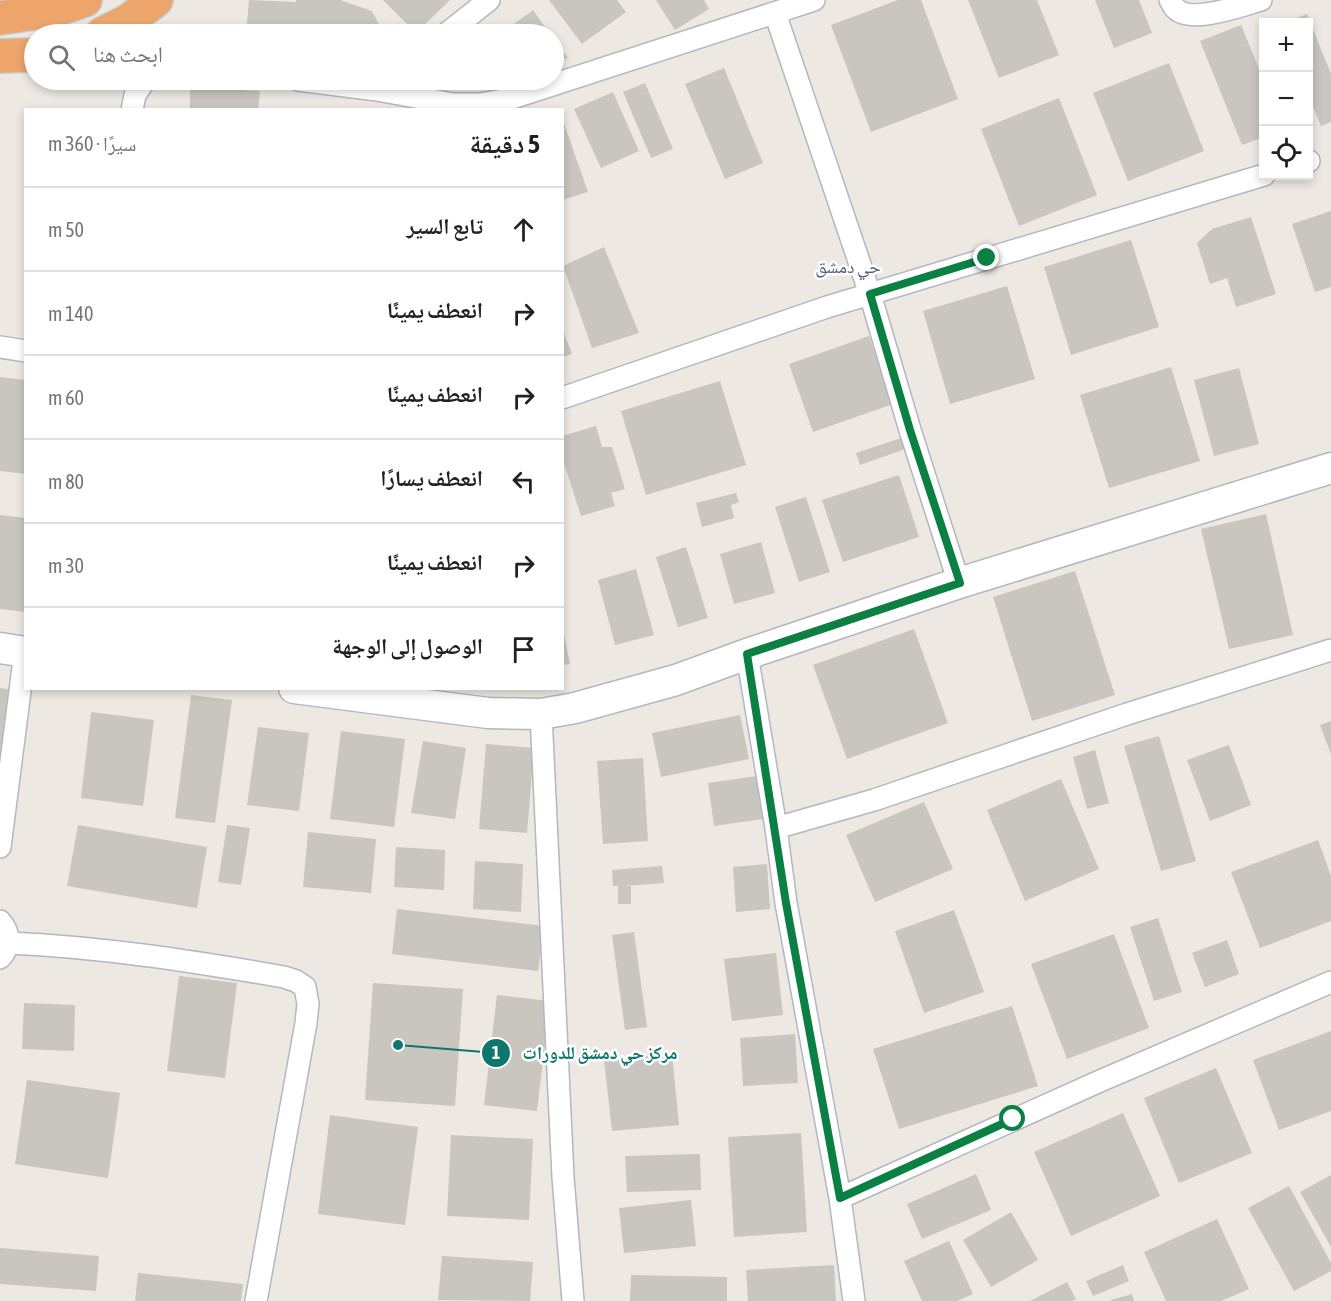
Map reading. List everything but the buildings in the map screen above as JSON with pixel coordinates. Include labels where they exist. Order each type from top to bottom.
[{"type":"highway","points":[[0,18],[55,10],[85,0]]},
{"type":"highway","points":[[122,24],[156,0]]},
{"type":"highway","points":[[0,56],[24,55]]},
{"type":"street","points":[[459,24],[489,0]]},
{"type":"street","points":[[564,81],[814,0]]},
{"type":"street","points":[[1170,0],[1175,8],[1191,14],[1218,12],[1262,0]]},
{"type":"street","points":[[775,13],[870,294],[910,430],[960,583]]},
{"type":"street","points":[[132,108],[138,90]]},
{"type":"street","points":[[402,90],[453,104],[480,104],[509,99],[537,90]]},
{"type":"street","points":[[564,397],[827,306],[1259,177]]},
{"type":"street","points":[[0,346],[24,351]]},
{"type":"street","points":[[310,690],[488,713],[541,714],[575,708],[676,680],[960,583],[1331,468]]},
{"type":"street","points":[[0,648],[24,652]]},
{"type":"street","points":[[776,828],[874,800],[1127,714],[1331,650]]},
{"type":"street","points":[[747,654],[786,903],[840,1198],[854,1301]]},
{"type":"street","points":[[0,847],[24,660]]},
{"type":"street","points":[[541,714],[563,1177],[573,1301]]},
{"type":"street","points":[[0,921],[9,937],[4,950],[93,948],[142,954],[284,977],[305,987],[308,1004],[306,1023],[256,1301]]},
{"type":"street","points":[[840,1198],[1100,1081],[1331,982]]},
{"type":"place","name":"مركز حي دمشق للدورات","points":[[398,1045]]},
{"type":"district","name":"حي دمشق","points":[[848,266]]},
{"type":"route","points":[[987,258],[870,294],[910,430],[960,583],[747,654],[786,903],[840,1198],[1013,1119]]}]
